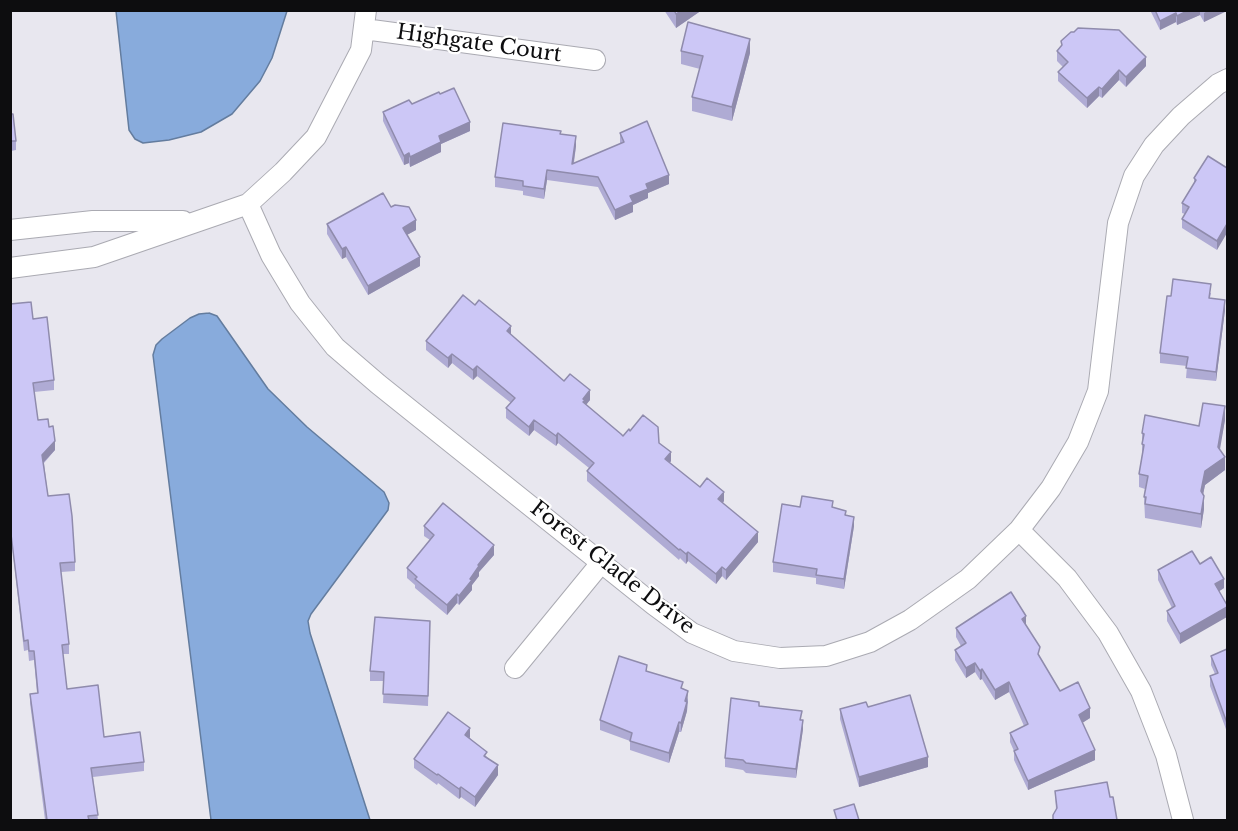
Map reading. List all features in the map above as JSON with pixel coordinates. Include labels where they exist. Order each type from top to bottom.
[{"type":"street","name":"Highgate Court","points":[[365,20],[595,60]]},
{"type":"street","points":[[10,268],[94,257],[248,204],[316,137],[361,50],[365,20]]},
{"type":"street","name":"Forest Glade Drive","points":[[248,204],[271,255],[300,303],[336,347],[378,384],[601,562],[692,633],[734,651],[780,658],[826,656],[870,642],[910,620],[968,579],[1019,530],[1051,488],[1073,451],[1098,391],[1118,223],[1134,176],[1154,145],[1181,116],[1227,79]]},
{"type":"street","points":[[10,230],[93,221],[201,220]]},
{"type":"street","points":[[1019,530],[1067,578],[1114,642],[1142,692],[1166,755],[1183,820]]},
{"type":"street","points":[[515,668],[601,562]]},
{"type":"water","points":[[116,10],[287,11],[272,58],[260,81],[232,114],[201,132],[169,140],[143,143],[135,139],[129,130]]},
{"type":"water","points":[[209,313],[217,316],[268,389],[307,427],[384,492],[389,503],[388,510],[308,621],[370,820],[211,820],[153,355],[156,345],[162,339],[190,318]]},
{"type":"building","points":[[1155,10],[1189,10],[1177,16],[1176,13],[1160,21]]},
{"type":"building","points":[[688,22],[750,39],[732,107],[692,97],[703,56],[681,51]]},
{"type":"building","points":[[1078,28],[1119,30],[1146,57],[1126,77],[1119,70],[1102,89],[1099,87],[1087,98],[1058,72],[1068,62],[1057,51],[1062,45],[1061,41]]},
{"type":"building","points":[[454,88],[470,122],[439,136],[441,142],[410,157],[409,153],[404,156],[383,112],[409,100],[412,104]]},
{"type":"building","points":[[10,114],[13,114],[16,141],[10,141]]},
{"type":"building","points":[[647,121],[669,175],[646,184],[648,189],[630,196],[633,202],[615,210],[598,177],[547,170],[544,189],[523,186],[523,181],[495,177],[503,123],[561,131],[560,134],[576,136],[572,164],[624,142],[620,133]]},
{"type":"building","points":[[1208,156],[1227,168],[1227,224],[1217,241],[1182,219],[1189,207],[1182,203]]},
{"type":"building","points":[[383,193],[391,207],[395,205],[409,207],[416,220],[403,228],[420,257],[368,286],[346,247],[342,249],[327,224]]},
{"type":"building","points":[[1173,279],[1211,284],[1209,298],[1225,300],[1216,372],[1186,368],[1188,357],[1160,353],[1167,296],[1171,296]]},
{"type":"building","points":[[463,295],[475,305],[479,300],[511,326],[507,331],[564,381],[570,374],[590,390],[583,402],[623,436],[643,415],[658,427],[659,443],[671,452],[665,459],[700,487],[707,478],[724,492],[718,499],[758,532],[726,570],[722,567],[716,574],[688,552],[686,554],[679,550],[587,471],[594,463],[558,433],[556,436],[534,420],[529,427],[506,408],[515,398],[477,366],[473,370],[452,354],[448,358],[426,341]]},
{"type":"building","points":[[31,302],[33,319],[47,317],[54,380],[33,383],[38,420],[48,419],[49,427],[53,426],[55,441],[42,455],[48,496],[69,494],[72,516],[75,562],[60,563],[69,644],[62,645],[67,689],[98,685],[104,737],[140,732],[144,762],[91,768],[98,815],[88,816],[89,820],[47,820],[30,694],[38,693],[34,651],[29,651],[28,640],[24,641],[10,526],[10,304]]},
{"type":"building","points":[[1203,403],[1225,406],[1218,447],[1225,457],[1205,471],[1201,491],[1204,496],[1201,514],[1145,504],[1148,476],[1139,474],[1144,445],[1142,444],[1144,434],[1142,433],[1145,415],[1199,426]]},
{"type":"building","points":[[802,496],[833,501],[832,507],[846,511],[845,515],[854,517],[844,579],[816,575],[817,569],[773,562],[782,504],[800,507]]},
{"type":"building","points":[[443,503],[494,545],[478,565],[470,579],[472,580],[459,596],[457,594],[447,605],[415,579],[417,577],[407,568],[434,535],[424,526]]},
{"type":"building","points":[[1192,551],[1200,564],[1211,557],[1224,579],[1215,584],[1227,607],[1180,634],[1167,611],[1175,606],[1158,570]]},
{"type":"building","points":[[1011,592],[1026,616],[1022,619],[1040,647],[1038,654],[1060,691],[1078,682],[1090,708],[1079,715],[1095,750],[1028,781],[1014,751],[1018,749],[1010,733],[1028,724],[1009,682],[995,690],[982,669],[980,671],[975,663],[966,668],[955,650],[966,643],[956,628]]},
{"type":"building","points":[[375,617],[430,621],[428,696],[383,694],[384,672],[370,671]]},
{"type":"building","points":[[1227,649],[1227,723],[1210,676],[1218,673],[1211,656]]},
{"type":"building","points":[[619,656],[647,665],[646,671],[683,682],[681,688],[688,691],[681,723],[679,722],[669,753],[630,741],[632,733],[600,720]]},
{"type":"building","points":[[910,695],[928,757],[859,777],[840,709],[866,702],[868,707]]},
{"type":"building","points":[[731,698],[759,702],[759,706],[802,711],[800,720],[803,720],[796,769],[725,758]]},
{"type":"building","points":[[448,712],[470,728],[465,735],[487,752],[484,756],[498,765],[475,797],[414,759]]},
{"type":"building","points":[[1107,782],[1110,797],[1113,797],[1117,820],[1053,820],[1057,808],[1055,791]]},
{"type":"building","points":[[854,804],[859,820],[837,820],[834,810]]}]
